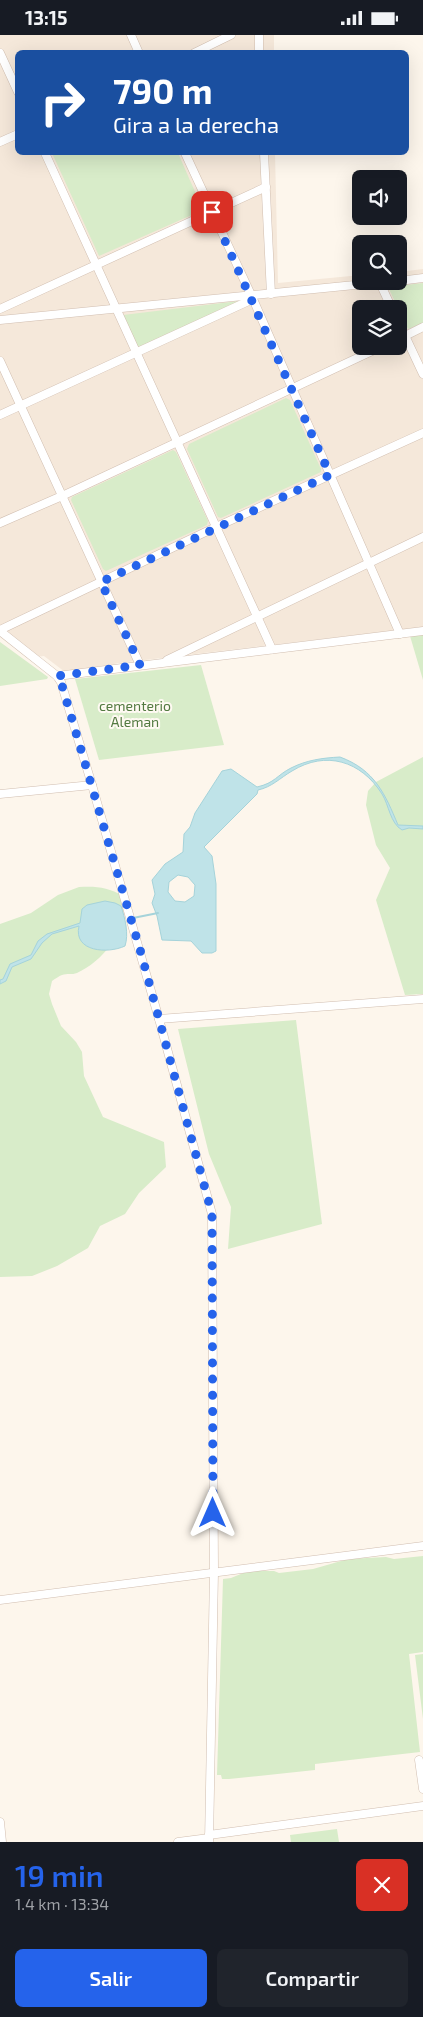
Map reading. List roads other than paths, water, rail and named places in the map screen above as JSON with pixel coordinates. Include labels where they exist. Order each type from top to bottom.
[{"type":"street","points":[[131,35],[138,50]]},
{"type":"street","points":[[200,50],[231,35]]},
{"type":"street","points":[[258,35],[259,50]]},
{"type":"street","points":[[0,53],[15,86]]},
{"type":"street","points":[[0,142],[15,135]]},
{"type":"street","points":[[46,155],[272,649]]},
{"type":"street","points":[[186,155],[400,634]]},
{"type":"street","points":[[264,155],[271,294]]},
{"type":"street","points":[[0,309],[266,187]]},
{"type":"street","points":[[407,280],[423,278]]},
{"type":"street","points":[[0,320],[238,299],[352,286]]},
{"type":"street","points":[[0,415],[250,297]]},
{"type":"street","points":[[0,325],[117,310]]},
{"type":"street","points":[[407,335],[423,327]]},
{"type":"street","points":[[407,346],[423,374]]},
{"type":"street","points":[[0,523],[62,497],[364,355]]},
{"type":"street","points":[[0,361],[140,665]]},
{"type":"street","points":[[209,1838],[214,1572],[212,1214],[159,1019],[61,682],[57,676],[0,631],[216,527],[423,433]]},
{"type":"street","points":[[160,663],[423,537]]},
{"type":"street","points":[[57,676],[423,631]]},
{"type":"street","points":[[0,794],[92,785]]},
{"type":"street","points":[[159,1019],[423,999]]},
{"type":"street","points":[[0,1600],[423,1546]]},
{"type":"street","points":[[419,1760],[423,1789]]},
{"type":"street","points":[[178,1842],[423,1805]]},
{"type":"street","points":[[0,1822],[2,1842]]},
{"type":"water","points":[[340,757],[362,769],[377,784],[398,825],[423,826],[423,829],[409,828],[402,830],[398,827],[382,794],[364,774],[353,767],[342,762],[330,760],[317,761],[305,765],[292,771],[272,785],[258,790],[257,794],[204,847],[212,856],[216,884],[216,951],[202,953],[191,941],[162,940],[152,903],[155,894],[152,880],[165,864],[183,852],[184,834],[190,827],[195,813],[222,771],[231,769],[257,787],[272,781],[297,765],[315,760]],"holes":[[[178,875],[188,877],[195,885],[194,896],[185,902],[175,901],[168,892],[169,882]]]},
{"type":"water","points":[[105,901],[121,906],[127,931],[125,946],[118,949],[101,950],[86,946],[81,941],[79,926],[52,934],[42,943],[31,959],[12,967],[6,981],[0,984],[0,980],[3,979],[10,964],[31,955],[38,941],[47,934],[80,923],[82,909],[87,905]]},
{"type":"waterway","points":[[133,918],[158,913]]},
{"type":"park label","name":"cementerio Aleman","points":[[135,714]]}]
